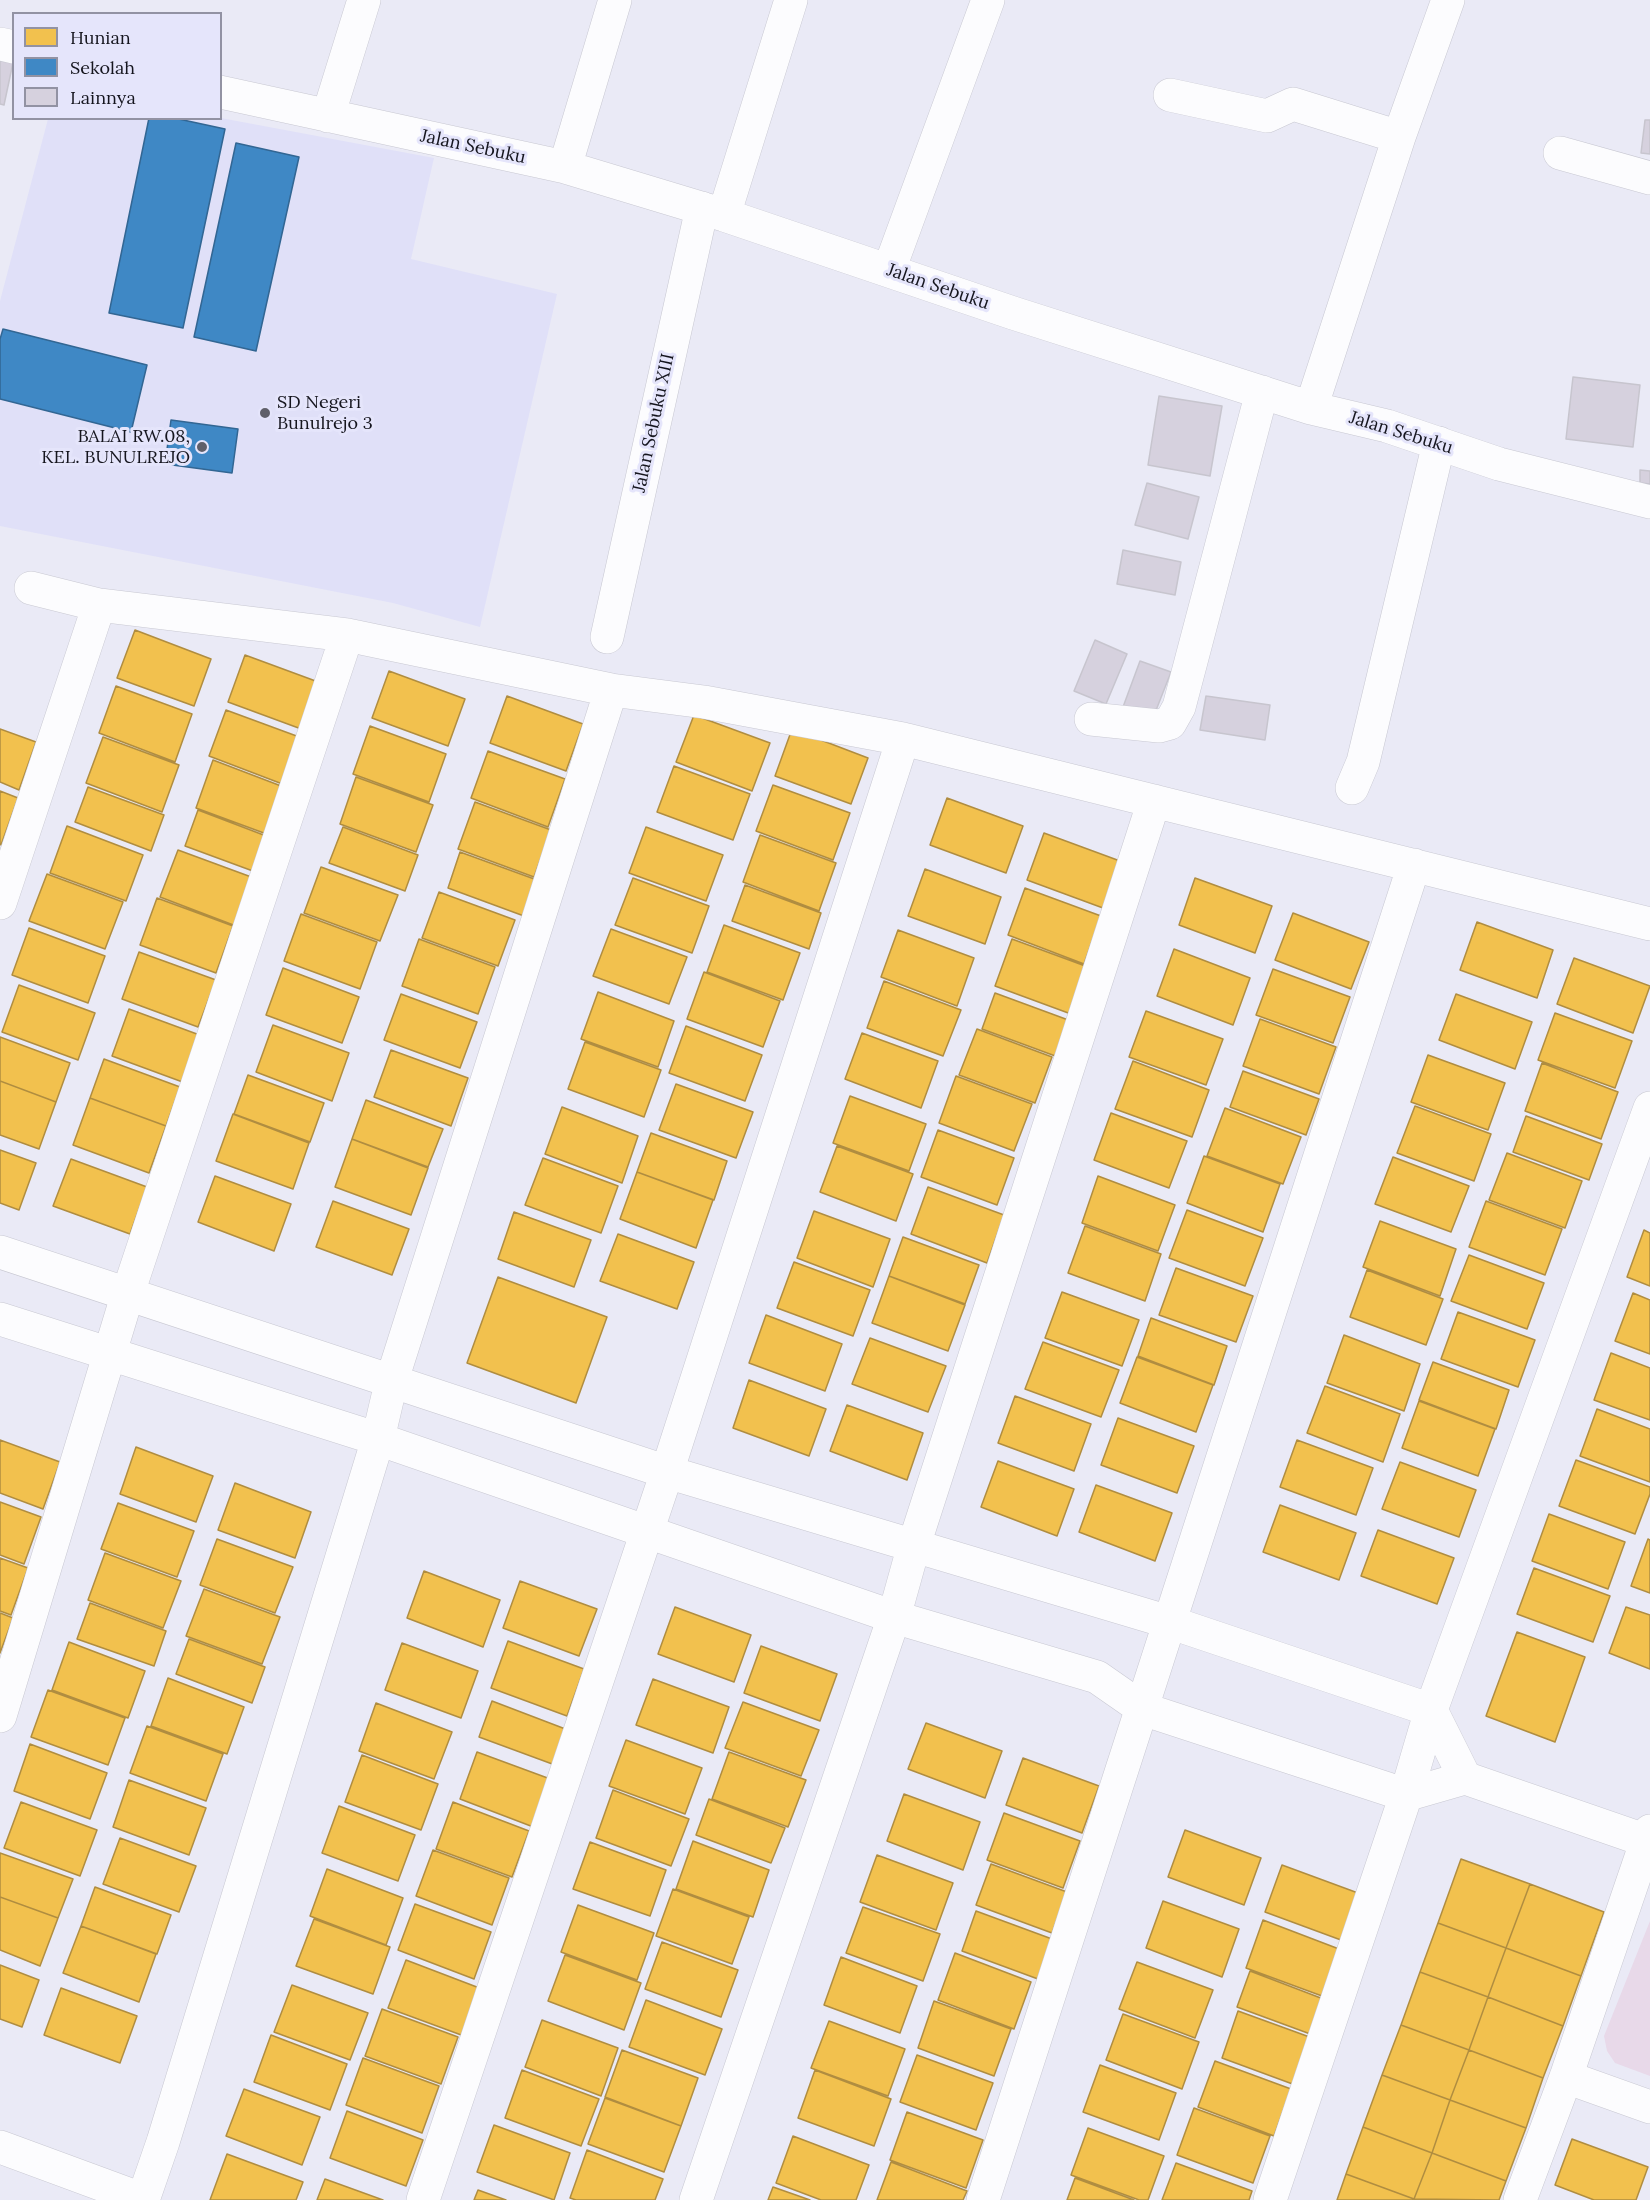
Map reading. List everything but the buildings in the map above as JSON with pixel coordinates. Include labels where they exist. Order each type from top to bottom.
[{"type":"street","points":[[328,116],[364,0]]},
{"type":"street","points":[[565,167],[615,0]]},
{"type":"street","name":"Jalan Sebuku XIII","points":[[607,637],[713,212],[790,0]]},
{"type":"street","points":[[889,270],[988,0]]},
{"type":"street","points":[[1311,408],[1399,137],[1448,0]]},
{"type":"street","name":"Jalan Sebuku","points":[[222,92],[565,167],[713,212],[1013,313],[1311,408],[1387,426],[1499,464],[1650,502]]},
{"type":"street","points":[[1170,95],[1267,116],[1293,104],[1399,137]]},
{"type":"street","points":[[1560,153],[1650,178]]},
{"type":"street","points":[[1091,719],[1159,726],[1170,723],[1179,707],[1262,392]]},
{"type":"street","points":[[1352,788],[1363,762],[1439,443]]},
{"type":"street","points":[[31,588],[99,605],[347,635],[610,690],[704,702],[903,739],[1650,924]]},
{"type":"street","points":[[0,903],[99,605]]},
{"type":"street","points":[[0,1716],[128,1293],[347,635]]},
{"type":"street","points":[[0,2147],[144,2200],[378,1439],[391,1383],[610,690]]},
{"type":"street","points":[[423,2200],[667,1472],[903,739]]},
{"type":"street","points":[[696,2200],[894,1617],[914,1545],[1154,801]]},
{"type":"street","points":[[983,2200],[1414,865]]},
{"type":"street","points":[[1270,2200],[1406,1795],[1431,1710],[1650,1108]]},
{"type":"street","points":[[0,1252],[391,1383],[667,1472],[1169,1622],[1431,1710],[1464,1778]]},
{"type":"street","points":[[0,1319],[378,1439],[894,1617],[1097,1677],[1143,1709],[1406,1795],[1464,1778],[1649,1838],[1566,2077],[1520,2200]]},
{"type":"street","points":[[1566,2077],[1650,2107]]},
{"type":"shaded area","name":"SD Negeri Bunulrejo 3","points":[[222,118],[434,158],[411,259],[557,294],[480,627],[393,603],[0,526],[0,301],[48,120],[222,120]]},
{"type":"shaded area","points":[[1650,1921],[1650,2076],[1615,2063],[1607,2051],[1604,2036]]},
{"type":"place","name":"SD Negeri Bunulrejo 3","points":[[265,413]]},
{"type":"place","name":"BALAI RW.08, KEL. BUNULREJO","points":[[202,447]]}]
